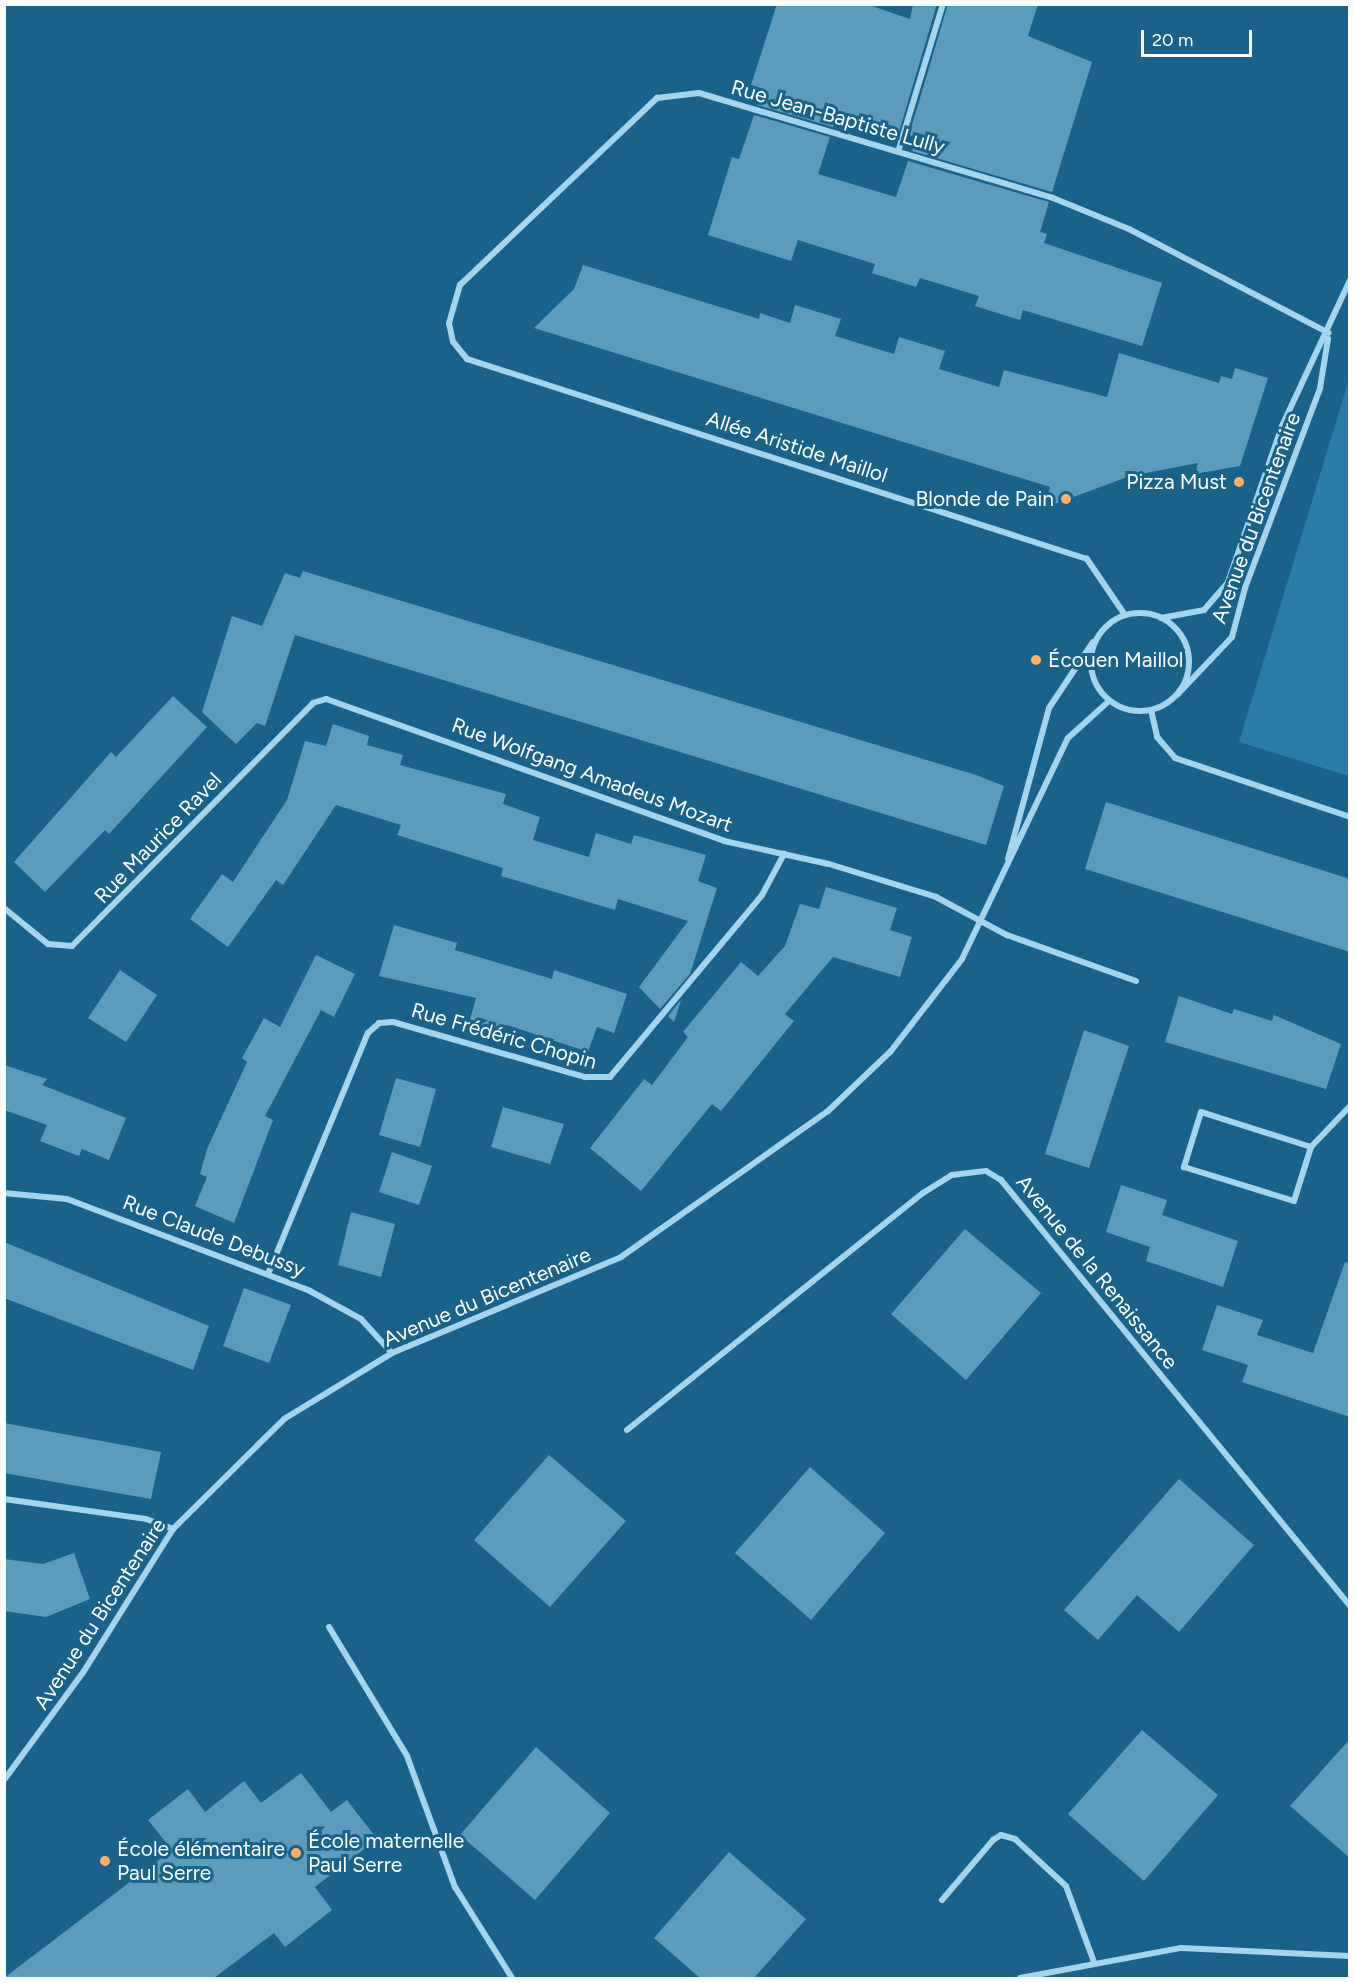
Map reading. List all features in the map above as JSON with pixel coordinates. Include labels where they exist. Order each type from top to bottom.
[{"type":"street","points":[[898,152],[943,4]]},
{"type":"street","name":"Rue Jean-Baptiste Lully","points":[[467,359],[453,342],[449,323],[460,285],[657,98],[699,93],[1053,198],[1130,229],[1329,333]]},
{"type":"street","name":"Avenue du Bicentenaire","points":[[1161,618],[1203,610],[1228,582],[1282,426],[1329,333],[1350,280]]},
{"type":"street","name":"Avenue du Bicentenaire","points":[[1177,695],[1232,636],[1245,588],[1320,388],[1329,333]]},
{"type":"street","name":"Allée Aristide Maillol","points":[[467,359],[1087,559],[1125,615]]},
{"type":"street","points":[[1125,615],[1161,618],[1184,640],[1189,663],[1177,695],[1151,710],[1125,710],[1109,701],[1092,675],[1099,635],[1125,615]]},
{"type":"street","name":"Avenue du Bicentenaire","points":[[1005,871],[1049,708],[1099,635]]},
{"type":"street","name":"Rue Wolfgang Amadeus Mozart","points":[[327,699],[638,813],[936,897],[983,922],[1055,955],[1136,981]]},
{"type":"street","name":"Rue Maurice Ravel","points":[[4,908],[48,944],[72,946],[313,703],[327,699]]},
{"type":"street","name":"Avenue du Bicentenaire","points":[[4,1780],[84,1671],[174,1529],[284,1419],[392,1353],[621,1257],[828,1111],[933,1003],[983,922],[1068,738],[1109,701]]},
{"type":"street","points":[[1151,710],[1157,737],[1174,758],[1350,816]]},
{"type":"street","name":"Rue Frédéric Chopin","points":[[268,1274],[364,1044],[379,1023],[393,1022],[585,1077],[610,1077],[762,895],[784,854]]},
{"type":"street","points":[[1311,1147],[1201,1112],[1184,1167],[1294,1202],[1311,1147],[1350,1106]]},
{"type":"street","name":"Avenue de la Renaissance","points":[[627,1430],[923,1193],[952,1175],[986,1171],[1006,1187],[1350,1606]]},
{"type":"street","name":"Rue Claude Debussy","points":[[4,1192],[67,1199],[268,1274],[338,1304],[377,1332],[392,1353]]},
{"type":"street","points":[[4,1499],[146,1519],[174,1529]]},
{"type":"street","points":[[329,1627],[407,1756],[455,1887],[512,1978]]},
{"type":"street","points":[[942,1900],[993,1840],[1001,1835],[1015,1839],[1066,1886],[1094,1962]]},
{"type":"street","points":[[1020,1978],[1094,1962],[1181,1948],[1350,1956]]},
{"type":"shaded area","points":[[1349,379],[1349,776],[1239,742]]},
{"type":"building","points":[[777,4],[866,4],[910,19],[913,4],[937,4],[899,132],[837,112],[833,127],[757,105],[763,89],[751,85]]},
{"type":"building","points":[[948,4],[1038,4],[1028,36],[1092,62],[1052,192],[912,151],[916,137],[909,135]]},
{"type":"building","points":[[754,115],[830,137],[818,174],[896,197],[908,161],[1049,202],[1040,232],[1047,234],[1044,243],[1162,283],[1142,346],[1023,310],[1020,320],[975,306],[979,296],[920,278],[916,287],[872,273],[875,264],[798,240],[791,261],[708,235],[732,157],[739,159]]},
{"type":"building","points":[[583,265],[759,319],[760,313],[790,323],[795,305],[841,319],[835,336],[894,354],[899,337],[945,351],[939,369],[999,387],[1004,370],[1107,397],[1119,353],[1219,383],[1221,376],[1232,379],[1235,368],[1268,378],[1240,466],[1194,474],[1198,463],[1130,476],[1044,508],[1050,487],[534,328],[574,289]]},
{"type":"building","points":[[303,571],[976,775],[1004,786],[986,845],[295,635],[265,726],[257,723],[236,744],[202,712],[232,616],[262,626],[285,573],[300,578]]},
{"type":"building","points":[[173,696],[207,727],[109,834],[105,830],[45,892],[14,862],[111,752],[116,757]]},
{"type":"building","points":[[333,724],[369,736],[367,745],[403,755],[400,765],[506,794],[503,804],[540,817],[533,840],[589,857],[596,833],[631,844],[634,835],[706,855],[698,881],[717,888],[690,974],[660,1009],[639,987],[688,921],[618,899],[615,910],[501,876],[503,868],[397,835],[401,825],[336,805],[283,885],[276,880],[228,947],[190,919],[222,874],[233,882],[287,800],[305,741],[326,746]]},
{"type":"building","points":[[1106,802],[1350,879],[1350,952],[1085,869]]},
{"type":"building","points":[[826,887],[897,908],[890,930],[912,937],[900,977],[833,957],[785,1014],[794,1021],[721,1111],[712,1104],[641,1191],[590,1148],[644,1079],[652,1085],[688,1037],[683,1032],[741,962],[758,976],[785,946],[800,904],[819,909]]},
{"type":"building","points":[[394,925],[457,943],[455,950],[552,979],[554,970],[627,994],[614,1033],[597,1027],[588,1052],[507,1025],[503,1039],[468,1027],[476,998],[379,976]]},
{"type":"building","points":[[316,955],[355,974],[334,1017],[321,1010],[265,1116],[273,1120],[234,1223],[195,1206],[207,1177],[200,1174],[207,1149],[247,1062],[242,1058],[264,1018],[280,1027]]},
{"type":"building","points":[[120,970],[157,995],[126,1042],[88,1018]]},
{"type":"building","points":[[1179,996],[1232,1014],[1234,1009],[1272,1021],[1274,1015],[1341,1044],[1326,1089],[1165,1042]]},
{"type":"building","points":[[681,1000],[674,1022],[668,1016]]},
{"type":"building","points":[[1084,1030],[1129,1046],[1089,1168],[1045,1154]]},
{"type":"building","points":[[4,1065],[47,1079],[42,1085],[126,1118],[109,1160],[82,1149],[79,1156],[40,1141],[47,1125],[4,1110]]},
{"type":"building","points":[[396,1078],[436,1089],[420,1147],[379,1135]]},
{"type":"building","points":[[503,1107],[564,1124],[550,1164],[491,1147]]},
{"type":"building","points":[[392,1152],[432,1166],[419,1205],[379,1192]]},
{"type":"building","points":[[1121,1185],[1167,1200],[1162,1215],[1238,1241],[1223,1287],[1146,1261],[1150,1247],[1106,1232]]},
{"type":"building","points":[[351,1212],[395,1224],[381,1277],[338,1265]]},
{"type":"building","points":[[965,1229],[1041,1293],[966,1380],[891,1314]]},
{"type":"building","points":[[4,1242],[209,1326],[193,1370],[4,1298]]},
{"type":"building","points":[[1345,1262],[1350,1263],[1350,1417],[1242,1382],[1248,1365],[1202,1350],[1217,1305],[1263,1320],[1257,1335],[1313,1353]]},
{"type":"building","points":[[244,1288],[291,1305],[269,1363],[223,1346]]},
{"type":"building","points":[[4,1423],[161,1452],[151,1499],[4,1473]]},
{"type":"building","points":[[549,1455],[626,1521],[550,1607],[474,1540]]},
{"type":"building","points":[[810,1467],[885,1533],[811,1620],[735,1553]]},
{"type":"building","points":[[1179,1479],[1254,1545],[1179,1632],[1137,1595],[1098,1640],[1064,1610]]},
{"type":"building","points":[[74,1553],[90,1599],[46,1617],[4,1611],[4,1559],[43,1564]]},
{"type":"building","points":[[1142,1730],[1218,1795],[1144,1881],[1068,1814]]},
{"type":"building","points":[[1350,1739],[1350,1858],[1290,1806]]},
{"type":"building","points":[[536,1747],[610,1813],[535,1900],[460,1835]]},
{"type":"building","points":[[301,1773],[331,1812],[347,1800],[377,1839],[315,1887],[332,1910],[285,1947],[274,1933],[214,1978],[4,1978],[172,1850],[148,1820],[188,1789],[205,1812],[244,1781],[261,1803]]},
{"type":"building","points":[[729,1852],[806,1919],[754,1978],[700,1978],[654,1938]]},
{"type":"place","name":"Pizza Must","points":[[1239,482]]},
{"type":"place","name":"Blonde de Pain","points":[[1066,499]]},
{"type":"place","name":"Écouen Maillol","points":[[1036,660]]},
{"type":"place","name":"École maternelle Paul Serre","points":[[296,1853]]},
{"type":"place","name":"École élémentaire Paul Serre","points":[[105,1861]]}]
